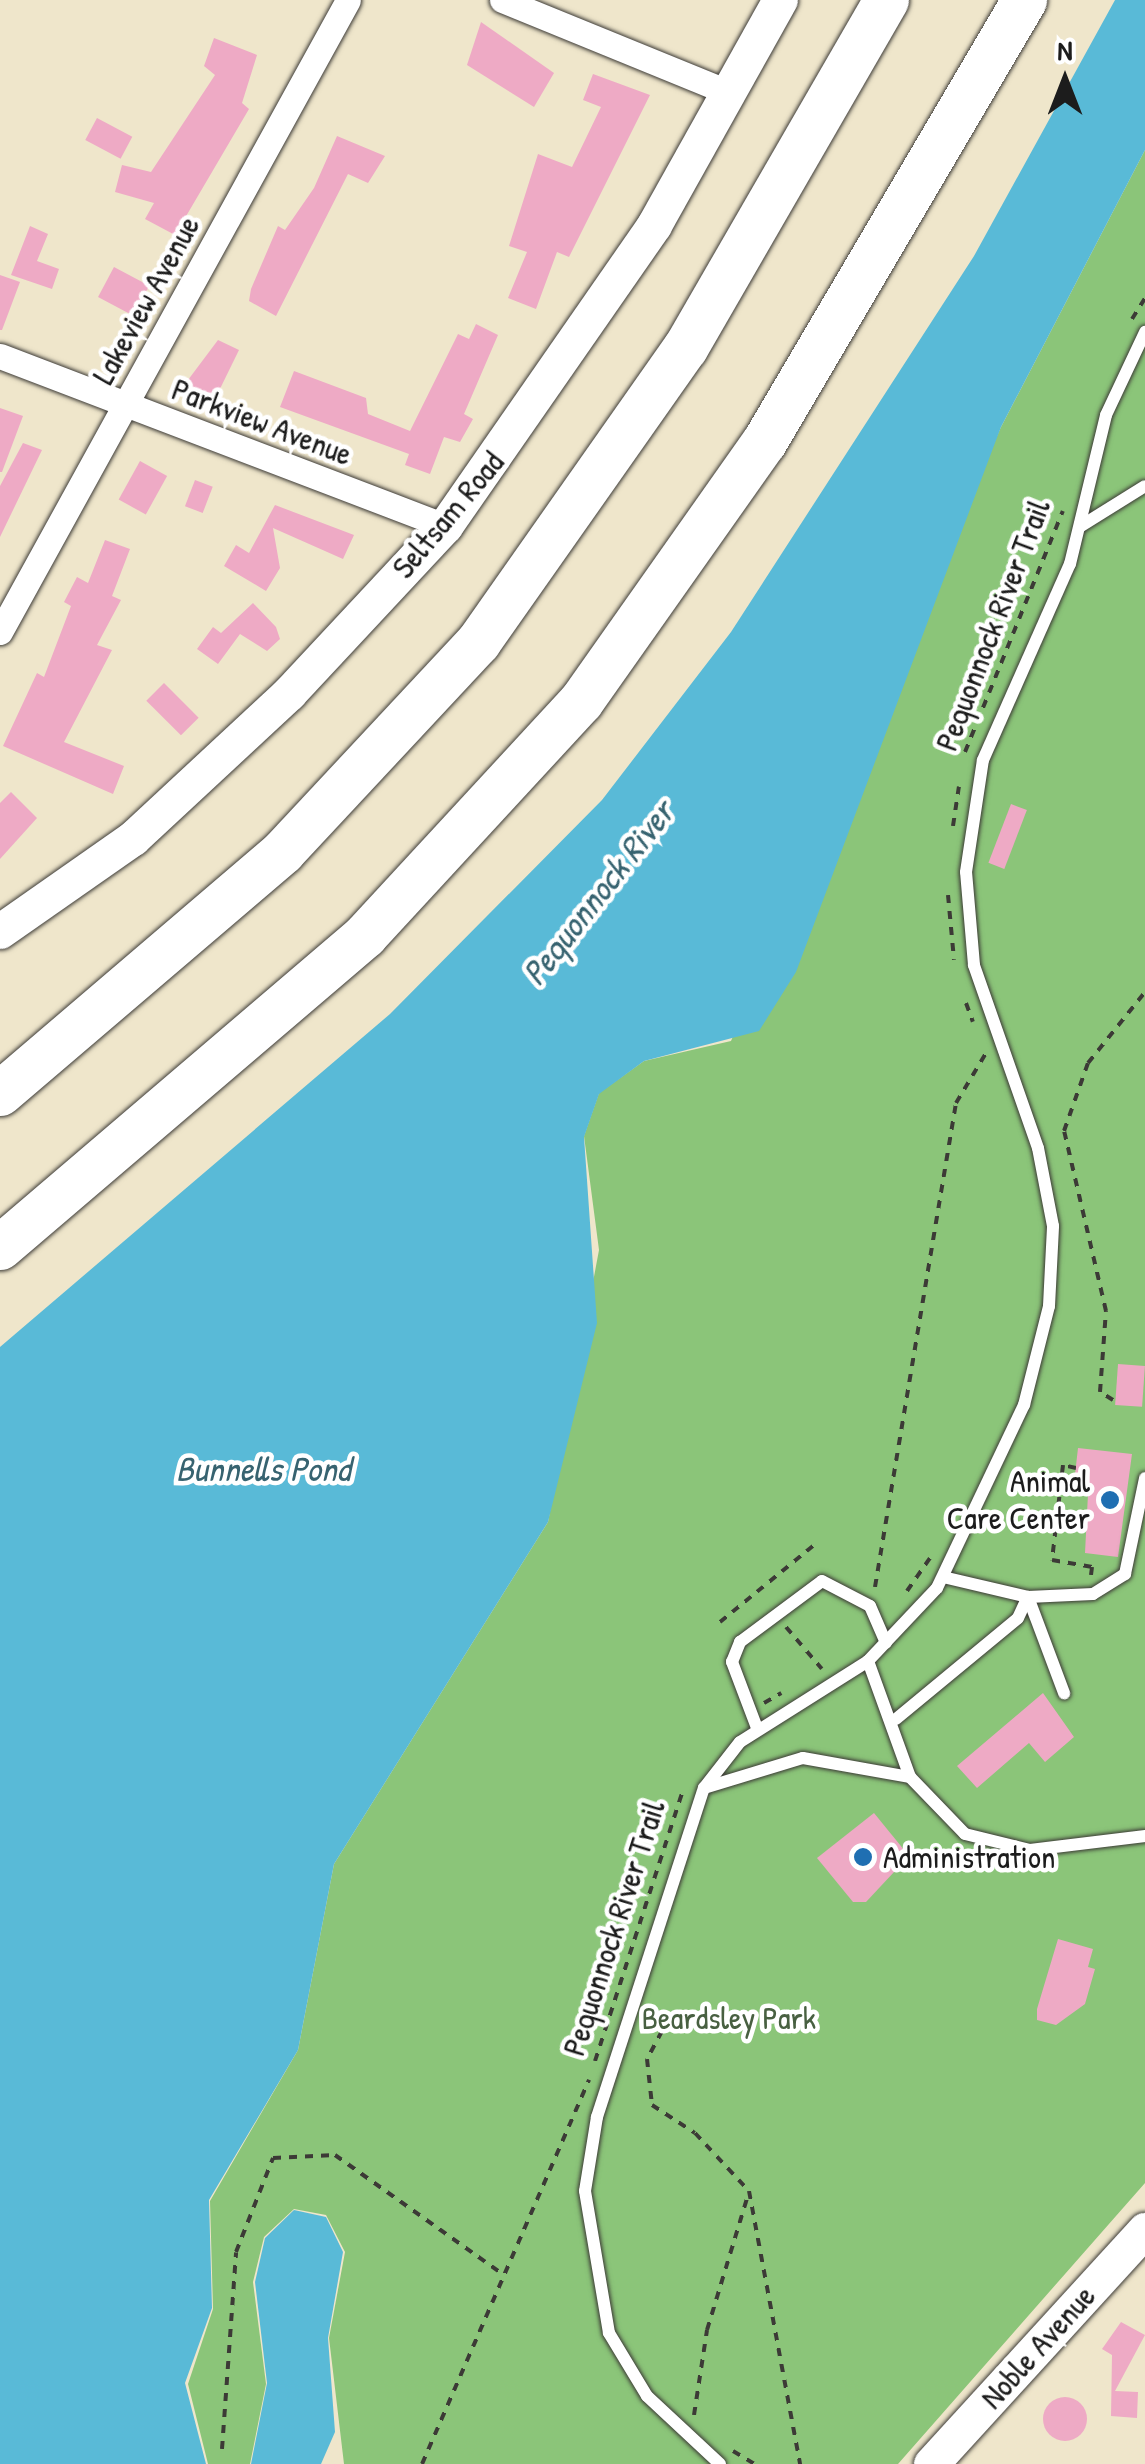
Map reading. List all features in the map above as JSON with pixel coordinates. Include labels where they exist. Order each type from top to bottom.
[{"type":"highway","points":[[0,1094],[283,850],[478,642],[685,348],[886,0]]},
{"type":"highway","points":[[0,1247],[365,935],[580,701],[764,442],[1024,0]]},
{"type":"main road","name":"Seltsam Road","points":[[0,931],[133,838],[289,693],[445,526],[558,372],[730,93],[780,0]]},
{"type":"main road","name":"Noble Avenue","points":[[931,2464],[1144,2232]]},
{"type":"street","name":"Lakeview Avenue","points":[[0,632],[348,0]]},
{"type":"street","points":[[502,0],[730,93]]},
{"type":"street","name":"Parkview Avenue","points":[[0,356],[445,526]]},
{"type":"lane","points":[[720,2464],[646,2396],[610,2334],[592,2266],[585,2191],[635,1993],[704,1788],[757,1728],[868,1661],[883,1636],[943,1576],[972,1525],[1039,1356],[1053,1226],[1038,1148],[974,965],[966,872],[983,760],[1081,526],[1106,414],[1145,332]]},
{"type":"lane","points":[[1081,526],[1145,486]]},
{"type":"lane","points":[[943,1576],[1028,1597],[1088,1595],[1124,1574],[1145,1478]]},
{"type":"lane","points":[[757,1728],[732,1662],[740,1642],[822,1581],[870,1606],[883,1636]]},
{"type":"lane","points":[[1028,1597],[1064,1693]]},
{"type":"lane","points":[[896,1719],[1018,1618],[1028,1597]]},
{"type":"lane","points":[[868,1661],[896,1719],[910,1777],[939,1813],[987,1844],[1057,1849],[1145,1836]]},
{"type":"lane","points":[[704,1788],[803,1758],[910,1777]]},
{"type":"path","points":[[1128,326],[1145,298]]},
{"type":"path","name":"Pequonnock River Trail","points":[[964,762],[1068,492]]},
{"type":"path","name":"Pequonnock River Trail","points":[[952,831],[960,781]]},
{"type":"path","points":[[948,884],[956,964]]},
{"type":"path","points":[[1113,1400],[1100,1392],[1106,1311],[1064,1131],[1088,1064],[1145,992]]},
{"type":"path","points":[[964,996],[993,1072]]},
{"type":"path","points":[[870,1606],[928,1311],[956,1104],[986,1054]]},
{"type":"path","points":[[1076,1468],[1063,1466],[1052,1560],[1092,1567],[1088,1595]]},
{"type":"path","points":[[720,1622],[814,1546]]},
{"type":"path","points":[[883,1636],[936,1550]]},
{"type":"path","points":[[756,1592],[822,1670]]},
{"type":"path","points":[[807,1678],[838,1660]]},
{"type":"path","points":[[748,1712],[792,1686]]},
{"type":"path","name":"Pequonnock River Trail","points":[[422,2464],[590,2076],[645,1889],[688,1783]]},
{"type":"path","points":[[635,1993],[662,2032],[647,2059],[652,2106],[695,2133],[749,2190],[800,2464]]},
{"type":"path","points":[[222,2449],[238,2323],[236,2252],[273,2158],[336,2155],[504,2275]]},
{"type":"path","points":[[701,2428],[694,2409],[708,2330],[749,2190]]},
{"type":"path","points":[[727,2448],[754,2464]]},
{"type":"green space","name":"Beardsley Park","points":[[1145,150],[1145,2183],[898,2464],[344,2464],[329,2338],[345,2252],[326,2215],[294,2209],[264,2237],[253,2282],[266,2384],[250,2464],[208,2464],[188,2384],[213,2309],[210,2201],[298,2050],[334,1864],[548,1522],[599,1250],[584,1136],[599,1093],[644,1061],[731,1041],[1001,427]]},
{"type":"water","name":"Bunnells Pond","points":[[1115,0],[1145,0],[1145,150],[1001,427],[796,972],[759,1031],[644,1061],[599,1094],[584,1137],[597,1323],[548,1522],[334,1864],[298,2050],[209,2200],[212,2308],[185,2383],[206,2464],[0,2464],[0,1347],[390,1014],[602,800],[731,632],[974,256]]},
{"type":"water","points":[[294,2210],[326,2217],[343,2252],[328,2338],[335,2432],[321,2464],[251,2464],[267,2383],[255,2282],[265,2238]]},
{"type":"building","points":[[481,22],[554,73],[534,107],[467,65]]},
{"type":"building","points":[[214,38],[257,55],[242,103],[249,109],[175,235],[145,219],[154,203],[115,192],[122,165],[151,172],[215,75],[204,66]]},
{"type":"building","points":[[593,74],[650,95],[569,257],[557,252],[536,309],[508,298],[527,252],[509,246],[538,154],[572,167],[601,107],[583,100]]},
{"type":"building","points":[[97,118],[132,137],[121,159],[85,140]]},
{"type":"building","points":[[337,136],[385,156],[368,183],[348,174],[276,316],[249,301],[251,289],[278,226],[285,230],[314,188]]},
{"type":"building","points":[[30,226],[48,234],[37,261],[59,269],[52,289],[11,275]]},
{"type":"building","points":[[114,267],[149,286],[133,316],[98,297]]},
{"type":"building","points":[[0,275],[20,282],[2,330],[0,330]]},
{"type":"building","points":[[476,324],[498,335],[464,414],[473,419],[460,442],[444,437],[430,474],[405,465],[409,454],[280,407],[294,371],[366,398],[368,414],[410,431],[458,334],[469,339]]},
{"type":"building","points":[[218,340],[239,350],[215,399],[185,384]]},
{"type":"building","points":[[0,408],[23,416],[2,472],[0,472]]},
{"type":"building","points":[[23,443],[42,450],[0,537],[0,486]]},
{"type":"building","points":[[140,461],[167,476],[146,515],[119,499]]},
{"type":"building","points":[[195,480],[213,487],[203,513],[185,506]]},
{"type":"building","points":[[275,505],[354,535],[343,559],[273,528],[280,568],[266,591],[224,566],[236,545],[249,553]]},
{"type":"building","points":[[105,540],[130,549],[112,596],[121,600],[97,645],[112,650],[64,742],[124,766],[113,794],[3,746],[37,673],[44,677],[71,606],[64,602],[77,577],[88,583]]},
{"type":"building","points":[[253,603],[276,627],[280,639],[267,651],[240,634],[218,664],[197,649],[213,627],[221,633]]},
{"type":"building","points":[[164,683],[199,718],[181,735],[146,701]]},
{"type":"building","points":[[11,792],[37,818],[0,859],[0,803]]},
{"type":"building","points":[[1011,804],[1027,810],[1004,869],[988,863]]},
{"type":"building","points":[[1118,1364],[1145,1366],[1142,1407],[1115,1405]]},
{"type":"building","name":"Animal Care Center","points":[[1078,1448],[1132,1454],[1118,1557],[1085,1553],[1088,1494],[1073,1492]]},
{"type":"building","points":[[1043,1693],[1074,1737],[1045,1762],[1029,1743],[977,1788],[957,1766]]},
{"type":"building","name":"Administration","points":[[874,1813],[909,1856],[866,1902],[853,1902],[817,1858]]},
{"type":"building","points":[[1058,1939],[1093,1949],[1088,1967],[1095,1969],[1085,2004],[1056,2025],[1037,2020],[1037,2009]]},
{"type":"building","points":[[1121,2322],[1145,2335],[1115,2391],[1138,2392],[1137,2418],[1111,2416],[1112,2355],[1102,2349]]},
{"type":"building","points":[[1065,2397],[1081,2403],[1087,2419],[1081,2435],[1065,2441],[1049,2435],[1043,2419],[1049,2403]]},
{"type":"place","name":"Animal Care Center","points":[[1110,1500]]},
{"type":"place","name":"Administration","points":[[863,1857]]},
{"type":"water label","name":"Pequonnock River","points":[[598,893]]}]
